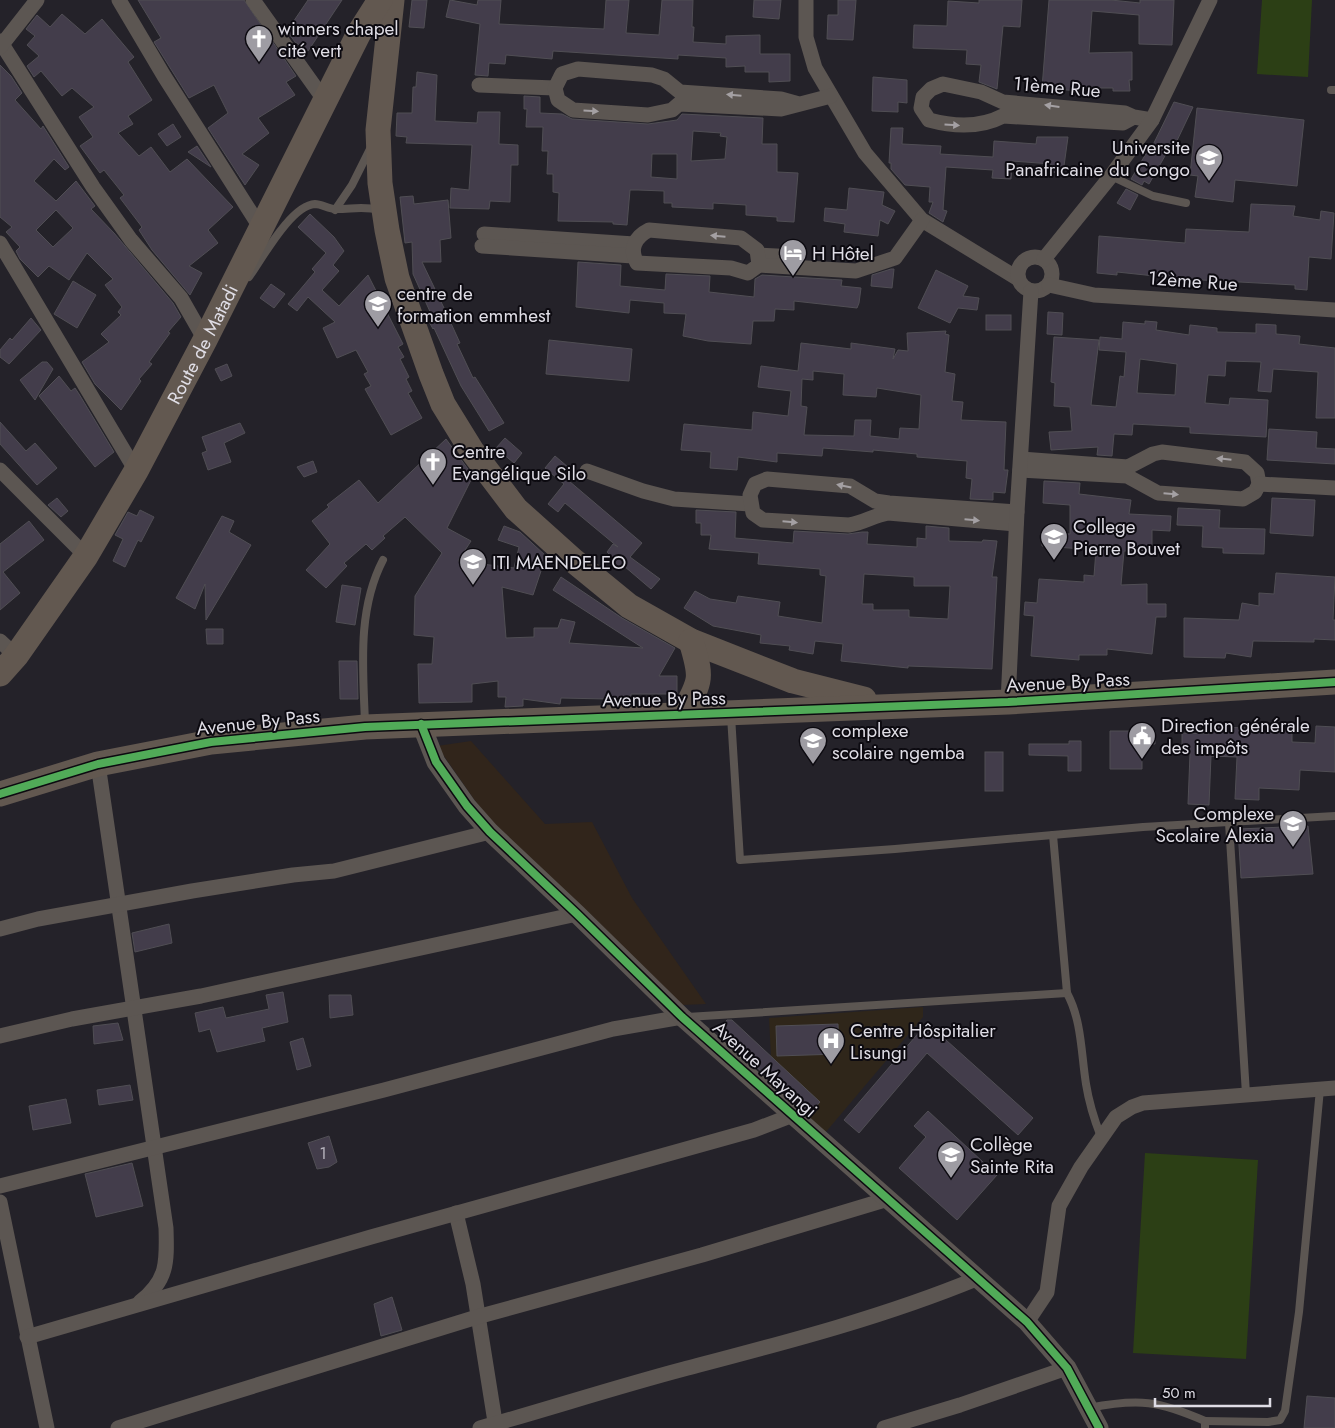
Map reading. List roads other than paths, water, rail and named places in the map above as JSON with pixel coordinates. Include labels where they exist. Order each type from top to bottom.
[{"type":"highway","name":"Route de Matadi","points":[[5,657],[86,556],[136,470],[205,340],[260,227],[359,33],[380,0]]},
{"type":"highway","points":[[392,0],[378,130],[380,184],[384,212],[397,278],[413,328],[443,404],[472,451],[516,508],[574,561],[629,606],[691,641],[793,681],[891,706]]},
{"type":"highway","points":[[683,713],[697,689],[699,679],[700,669],[691,641]]},
{"type":"highway","name":"Avenue By Pass","points":[[0,794],[98,764],[211,742],[365,727],[683,713],[731,714],[1008,702],[1335,682]]},
{"type":"street","points":[[37,0],[1,44],[93,187],[131,240],[181,298],[205,340]]},
{"type":"street","points":[[119,0],[164,76],[260,227]]},
{"type":"street","points":[[253,0],[325,102]]},
{"type":"street","points":[[806,0],[805,23],[810,53],[815,68],[865,153],[918,216],[1017,278],[1022,286],[1031,292],[1041,291],[1049,285],[1053,276],[1051,266],[1044,259],[1034,256],[1024,260],[1018,268],[1017,278]]},
{"type":"street","points":[[1044,259],[1111,176],[1152,120],[1210,0]]},
{"type":"street","points":[[679,98],[672,110],[648,115],[573,110],[558,100],[555,88],[562,74],[578,69],[652,75],[664,80],[679,98],[781,109],[831,96]]},
{"type":"street","name":"11ème Rue","points":[[942,84],[982,92],[1004,109],[987,124],[943,124],[929,120],[922,108],[923,97],[931,89],[942,84]]},
{"type":"street","points":[[479,85],[555,88]]},
{"type":"street","points":[[1004,109],[1123,123],[1134,117],[1152,120]]},
{"type":"street","points":[[759,260],[856,271],[896,258],[918,216]]},
{"type":"street","points":[[649,230],[742,238],[754,246],[759,260],[748,273],[732,268],[637,263],[634,250],[642,234],[649,230]]},
{"type":"street","points":[[483,240],[634,250]]},
{"type":"street","points":[[0,243],[136,470]]},
{"type":"street","name":"12ème Rue","points":[[1049,285],[1094,295],[1335,310]]},
{"type":"street","points":[[1008,702],[1031,292]]},
{"type":"street","points":[[1020,465],[1127,471],[1158,493],[1243,500],[1255,492],[1258,484],[1257,473],[1245,462],[1162,452],[1153,454],[1127,471]]},
{"type":"street","points":[[0,470],[86,556]]},
{"type":"street","points":[[587,471],[643,491],[674,499],[750,500]]},
{"type":"street","points":[[875,508],[861,524],[849,526],[763,520],[753,513],[750,500],[755,484],[767,479],[850,486],[875,508],[888,514],[1017,518]]},
{"type":"street","points":[[1258,484],[1335,488]]},
{"type":"street","points":[[684,490],[750,500]]},
{"type":"street","name":"Avenue Mayangi","points":[[421,724],[436,762],[467,806],[490,832],[682,1017],[976,1279],[1027,1322],[1066,1368],[1090,1408],[1099,1428]]},
{"type":"street","points":[[98,764],[163,1202],[167,1259],[161,1280],[151,1294],[137,1305]]},
{"type":"street","points":[[0,929],[38,919],[284,876],[334,872],[490,832]]},
{"type":"street","points":[[0,1036],[133,1008],[201,996],[577,914]]},
{"type":"street","points":[[0,1186],[613,1029],[682,1017]]},
{"type":"street","points":[[1027,1322],[1047,1292],[1059,1206],[1100,1136],[1116,1117],[1132,1107],[1143,1103],[1327,1088]]},
{"type":"street","points":[[28,1337],[456,1213],[754,1130],[793,1115]]},
{"type":"street","points":[[118,1428],[477,1317],[702,1255],[888,1199]]},
{"type":"street","points":[[0,1202],[46,1428]]},
{"type":"street","points":[[456,1213],[473,1284],[490,1427],[683,1370],[784,1344],[873,1317],[976,1279]]},
{"type":"street","points":[[884,1428],[960,1405],[1066,1368]]},
{"type":"lane","points":[[335,210],[356,177],[378,130]]},
{"type":"lane","points":[[1111,176],[1153,196],[1186,202]]},
{"type":"lane","points":[[245,283],[284,226],[299,211],[314,204],[335,210],[370,207],[384,212]]},
{"type":"lane","points":[[205,340],[239,291]]},
{"type":"lane","points":[[365,727],[362,640],[372,580],[383,560]]},
{"type":"lane","points":[[731,714],[740,860],[1053,835],[1335,816]]},
{"type":"lane","points":[[1229,823],[1246,1094]]},
{"type":"lane","points":[[1053,835],[1067,993],[1074,1007],[1081,1040],[1089,1102],[1100,1136]]},
{"type":"lane","points":[[682,1017],[1067,993]]},
{"type":"lane","points":[[1090,1408],[1122,1401],[1148,1402],[1165,1404],[1205,1424],[1280,1420],[1285,1411],[1327,1088]]},
{"type":"place","name":"winners chapel cité vert","points":[[259,63]]},
{"type":"place","name":"Universite Panafricaine du Congo","points":[[1209,182]]},
{"type":"place","name":"H Hôtel","points":[[793,277]]},
{"type":"place","name":"centre de formation emmhest","points":[[378,328]]},
{"type":"place","name":"Centre Evangélique Silo","points":[[433,486]]},
{"type":"place","name":"College Pierre Bouvet","points":[[1054,561]]},
{"type":"place","name":"ITI MAENDELEO","points":[[473,586]]},
{"type":"place","name":"Direction générale des impôts","points":[[1142,760]]},
{"type":"place","name":"complexe scolaire ngemba","points":[[813,765]]},
{"type":"place","name":"Complexe Scolaire Alexia","points":[[1293,848]]},
{"type":"place","name":"Centre Hôspitalier Lisungi","points":[[831,1065]]},
{"type":"place","name":"Collège Sainte Rita","points":[[951,1179]]}]
